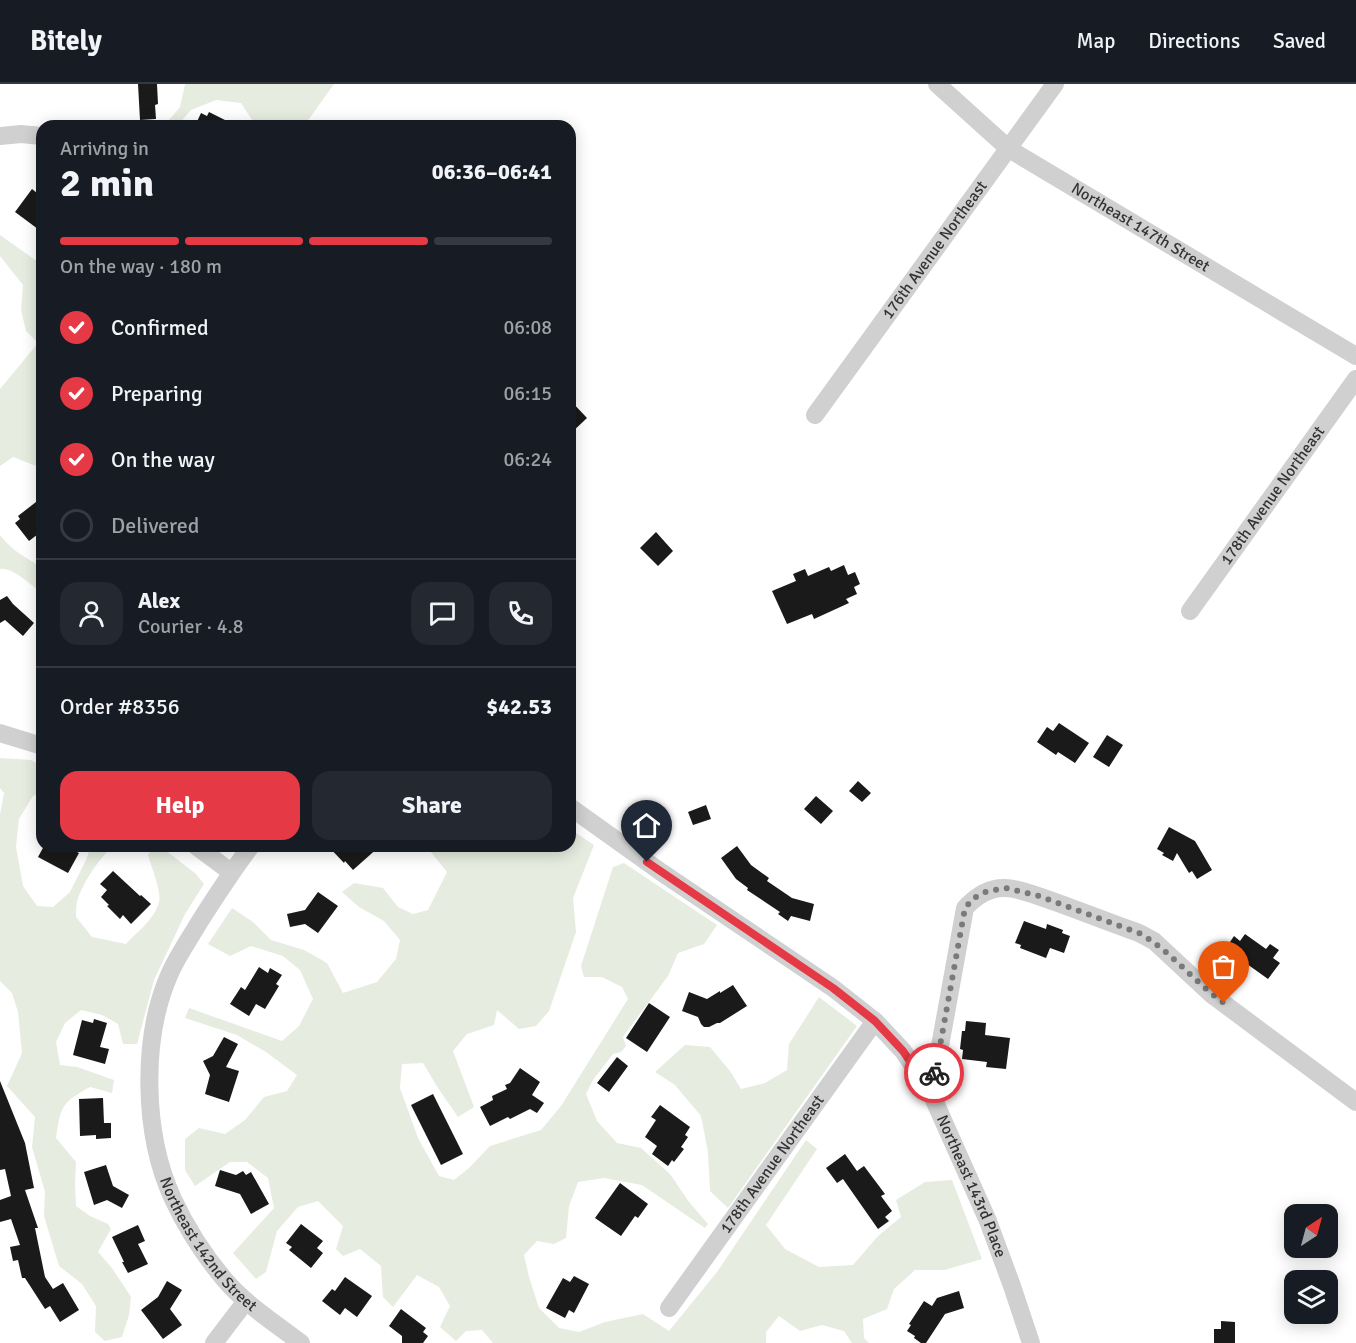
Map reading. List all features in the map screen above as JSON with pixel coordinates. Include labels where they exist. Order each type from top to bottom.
[{"type":"street","name":"Northeast 147th Street","points":[[937,84],[1009,149],[1356,356]]},
{"type":"street","name":"176th Avenue Northeast","points":[[815,415],[1055,84]]},
{"type":"street","points":[[0,136],[36,135]]},
{"type":"street","name":"178th Avenue Northeast","points":[[1190,611],[1356,379]]},
{"type":"street","points":[[0,734],[36,741]]},
{"type":"street","name":"Northeast 143rd Place","points":[[576,811],[661,872],[833,988],[875,1021],[903,1051],[930,1091],[988,1221],[1031,1343]]},
{"type":"street","points":[[204,852],[231,872]]},
{"type":"street","name":"Northeast 142nd Street","points":[[246,852],[231,872],[185,945],[170,974],[161,1000],[152,1041],[149,1079],[152,1119],[158,1158],[172,1197],[185,1223],[224,1279],[246,1301],[301,1343]]},
{"type":"street","points":[[930,1091],[965,908],[974,898],[983,893],[1006,888],[1039,896],[1139,933],[1154,941],[1211,994],[1356,1102]]},
{"type":"street","name":"178th Avenue Northeast","points":[[669,1308],[875,1021]]},
{"type":"street","points":[[214,1343],[246,1301]]},
{"type":"shaded area","points":[[185,84],[334,84],[308,120],[252,120],[241,103],[216,100],[191,110],[182,120],[169,120],[180,107]]},
{"type":"shaded area","points":[[0,235],[36,261],[36,341],[26,331],[21,310],[23,285],[0,256]]},
{"type":"shaded area","points":[[36,345],[36,466],[13,457],[0,466],[0,389]]},
{"type":"shaded area","points":[[0,535],[14,549],[36,563],[36,589],[16,574],[0,569]]},
{"type":"shaded area","points":[[0,758],[31,760],[36,763],[36,795],[19,819],[16,847],[23,886],[37,906],[53,907],[70,892],[89,852],[108,852],[84,884],[77,900],[76,917],[92,937],[126,944],[154,914],[160,898],[148,855],[150,852],[168,852],[196,874],[204,884],[185,914],[154,980],[137,1044],[123,1044],[118,1024],[102,1015],[81,1010],[65,1023],[56,1042],[60,1065],[77,1067],[114,1080],[112,1093],[90,1087],[73,1097],[64,1106],[56,1138],[76,1162],[76,1206],[90,1216],[108,1224],[111,1229],[98,1252],[112,1268],[131,1297],[129,1315],[122,1337],[105,1341],[95,1332],[96,1306],[82,1284],[59,1266],[44,1216],[45,1192],[32,1147],[35,1117],[7,1086],[22,1053],[18,1012],[12,993],[0,981],[0,814],[4,793],[0,788]]},
{"type":"shaded area","points":[[576,833],[594,845],[573,898],[576,932],[549,1011],[536,1026],[519,1029],[497,1010],[494,1025],[467,1034],[453,1051],[474,1107],[458,1117],[423,1063],[402,1064],[400,1088],[418,1138],[439,1176],[454,1180],[490,1146],[541,1130],[561,1106],[628,999],[622,987],[602,977],[584,977],[581,966],[613,867],[624,863],[717,925],[704,944],[678,953],[668,976],[623,1037],[626,1046],[621,1052],[613,1054],[593,1080],[586,1094],[597,1121],[617,1143],[641,1148],[670,1174],[689,1202],[708,1224],[705,1228],[642,1185],[604,1178],[578,1182],[569,1206],[566,1238],[554,1244],[537,1241],[524,1255],[539,1308],[559,1328],[579,1332],[605,1322],[643,1314],[669,1331],[717,1272],[806,1140],[817,1149],[766,1225],[785,1249],[819,1267],[853,1265],[878,1236],[901,1217],[896,1200],[925,1182],[952,1180],[982,1259],[945,1270],[915,1270],[894,1289],[887,1309],[863,1319],[864,1338],[869,1343],[852,1343],[844,1331],[822,1325],[800,1331],[779,1316],[766,1332],[766,1343],[493,1343],[482,1330],[466,1331],[456,1341],[440,1327],[450,1306],[439,1287],[417,1275],[393,1307],[383,1297],[381,1266],[360,1249],[343,1256],[336,1249],[343,1226],[318,1201],[298,1207],[277,1231],[266,1272],[256,1279],[233,1253],[274,1208],[268,1178],[247,1162],[230,1162],[195,1186],[185,1170],[185,1139],[199,1128],[225,1134],[245,1120],[264,1097],[287,1091],[297,1075],[266,1052],[237,1035],[185,1018],[189,1008],[282,1041],[299,1026],[313,999],[300,970],[283,956],[251,946],[230,956],[208,944],[232,908],[253,922],[271,940],[304,950],[327,963],[343,993],[377,982],[396,959],[400,940],[384,921],[359,907],[342,892],[354,883],[383,888],[398,907],[413,914],[428,910],[447,872],[431,852],[576,852]]},
{"type":"shaded area","points":[[819,997],[857,1026],[728,1208],[710,1191],[708,1152],[701,1116],[675,1085],[655,1072],[685,1045],[710,1047],[730,1071],[741,1089],[765,1083],[787,1070],[789,1044]]},
{"type":"building","points":[[138,84],[157,84],[156,119],[140,120]]},
{"type":"building","points":[[209,112],[225,120],[198,120],[201,113],[207,116]]},
{"type":"building","points":[[32,189],[36,192],[36,228],[15,212]]},
{"type":"building","points":[[576,406],[587,418],[576,428]]},
{"type":"building","points":[[36,502],[36,536],[29,541],[15,523],[20,519],[18,516]]},
{"type":"building","points":[[656,532],[673,551],[658,566],[640,548]]},
{"type":"building","points":[[844,565],[848,575],[855,572],[860,584],[854,587],[857,594],[846,599],[849,603],[814,619],[812,614],[787,624],[772,591],[796,581],[793,574],[805,569],[808,576],[829,567],[831,571]]},
{"type":"building","points":[[7,596],[34,623],[23,636],[5,620],[0,623],[0,600]]},
{"type":"building","points":[[1059,723],[1089,743],[1075,763],[1058,752],[1056,755],[1037,742],[1047,727],[1053,731]]},
{"type":"building","points":[[1107,735],[1123,745],[1109,767],[1093,757]]},
{"type":"building","points":[[858,781],[871,793],[862,802],[849,791]]},
{"type":"building","points":[[816,796],[833,811],[821,824],[804,809]]},
{"type":"building","points":[[706,805],[711,819],[693,825],[688,812]]},
{"type":"building","points":[[1169,827],[1195,841],[1212,870],[1197,879],[1192,871],[1189,873],[1177,853],[1173,861],[1162,855],[1164,853],[1157,849]]},
{"type":"building","points":[[737,846],[751,865],[769,878],[767,881],[792,898],[814,904],[810,921],[791,916],[788,921],[778,914],[780,912],[747,890],[748,888],[736,879],[721,858]]},
{"type":"building","points":[[41,852],[79,853],[68,873],[38,857]]},
{"type":"building","points":[[334,852],[373,852],[353,870],[345,861],[344,863]]},
{"type":"building","points":[[113,871],[151,904],[131,924],[123,915],[120,919],[101,897],[107,890],[100,884]]},
{"type":"building","points":[[318,892],[338,906],[318,933],[305,924],[290,927],[287,914],[305,910]]},
{"type":"building","points":[[1024,921],[1046,929],[1047,924],[1063,930],[1062,933],[1070,936],[1064,953],[1050,948],[1046,958],[1020,948],[1021,945],[1015,943]]},
{"type":"building","points":[[1245,934],[1266,949],[1270,944],[1279,950],[1273,958],[1280,963],[1268,979],[1240,959],[1239,961],[1224,951],[1234,936],[1240,941]]},
{"type":"building","points":[[259,967],[268,973],[270,968],[282,975],[276,984],[279,986],[265,1009],[256,1004],[249,1016],[230,1004],[241,987],[245,990]]},
{"type":"building","points":[[733,985],[747,1006],[720,1023],[704,1027],[698,1017],[682,1011],[689,992],[707,999]]},
{"type":"building","points":[[649,1003],[670,1017],[647,1052],[626,1038]]},
{"type":"building","points":[[94,1019],[107,1023],[100,1047],[109,1049],[105,1064],[73,1055],[82,1020],[93,1023]]},
{"type":"building","points":[[966,1021],[986,1023],[985,1035],[1010,1038],[1006,1069],[986,1067],[987,1062],[962,1059],[963,1050],[960,1049],[962,1031],[965,1031]]},
{"type":"building","points":[[224,1037],[238,1044],[226,1067],[239,1071],[229,1102],[205,1094],[210,1075],[203,1061],[213,1056]]},
{"type":"building","points":[[617,1057],[628,1066],[609,1092],[597,1083]]},
{"type":"building","points":[[520,1068],[540,1082],[532,1095],[544,1103],[537,1113],[530,1109],[490,1126],[480,1107],[493,1100],[492,1096],[507,1089],[505,1085],[510,1083]]},
{"type":"building","points":[[0,1081],[25,1143],[34,1188],[25,1190],[38,1228],[35,1228],[45,1277],[53,1289],[63,1283],[79,1310],[60,1322],[50,1306],[45,1309],[25,1278],[22,1278],[18,1260],[13,1261],[10,1247],[20,1245],[11,1219],[0,1222],[0,1200],[11,1196],[5,1169],[0,1170]]},
{"type":"building","points":[[433,1094],[463,1154],[441,1165],[411,1105]]},
{"type":"building","points":[[103,1098],[104,1123],[111,1123],[111,1138],[96,1139],[96,1135],[80,1136],[79,1099]]},
{"type":"building","points":[[660,1105],[690,1127],[685,1135],[688,1137],[681,1147],[684,1149],[668,1166],[652,1154],[657,1146],[645,1137],[656,1120],[651,1117]]},
{"type":"building","points":[[845,1154],[857,1171],[864,1166],[885,1194],[881,1196],[892,1211],[885,1217],[889,1221],[878,1229],[843,1179],[837,1183],[826,1168]]},
{"type":"building","points":[[106,1165],[113,1186],[129,1195],[122,1208],[107,1200],[94,1205],[84,1172]]},
{"type":"building","points":[[220,1170],[236,1175],[243,1171],[246,1175],[251,1172],[269,1204],[251,1214],[240,1194],[215,1186]]},
{"type":"building","points":[[620,1183],[648,1204],[638,1218],[635,1216],[621,1236],[595,1218]]},
{"type":"building","points":[[301,1224],[323,1241],[317,1248],[323,1253],[311,1268],[289,1250],[292,1247],[286,1243]]},
{"type":"building","points":[[138,1225],[145,1241],[138,1244],[148,1264],[128,1273],[112,1237]]},
{"type":"building","points":[[574,1276],[589,1284],[574,1313],[569,1310],[565,1318],[546,1308],[563,1278],[570,1282]]},
{"type":"building","points":[[345,1277],[372,1296],[357,1317],[345,1308],[340,1315],[322,1301],[332,1289],[335,1291]]},
{"type":"building","points":[[167,1281],[182,1290],[170,1309],[182,1325],[163,1339],[141,1310],[158,1297]]},
{"type":"building","points":[[959,1291],[964,1308],[945,1314],[926,1343],[921,1343],[907,1331],[924,1301],[932,1306],[937,1298]]},
{"type":"building","points":[[401,1309],[426,1328],[423,1332],[428,1336],[423,1343],[402,1343],[402,1336],[389,1326]]},
{"type":"building","points":[[1221,1321],[1235,1322],[1235,1343],[1214,1343],[1214,1329],[1221,1329]]},
{"type":"way so far","points":[[934,1073],[965,908],[974,898],[988,891],[1006,888],[1039,896],[1139,933],[1154,941],[1211,994],[1224,1003]]},
{"type":"route","points":[[647,862],[833,988],[875,1021],[903,1051],[930,1091],[934,1073]]}]
